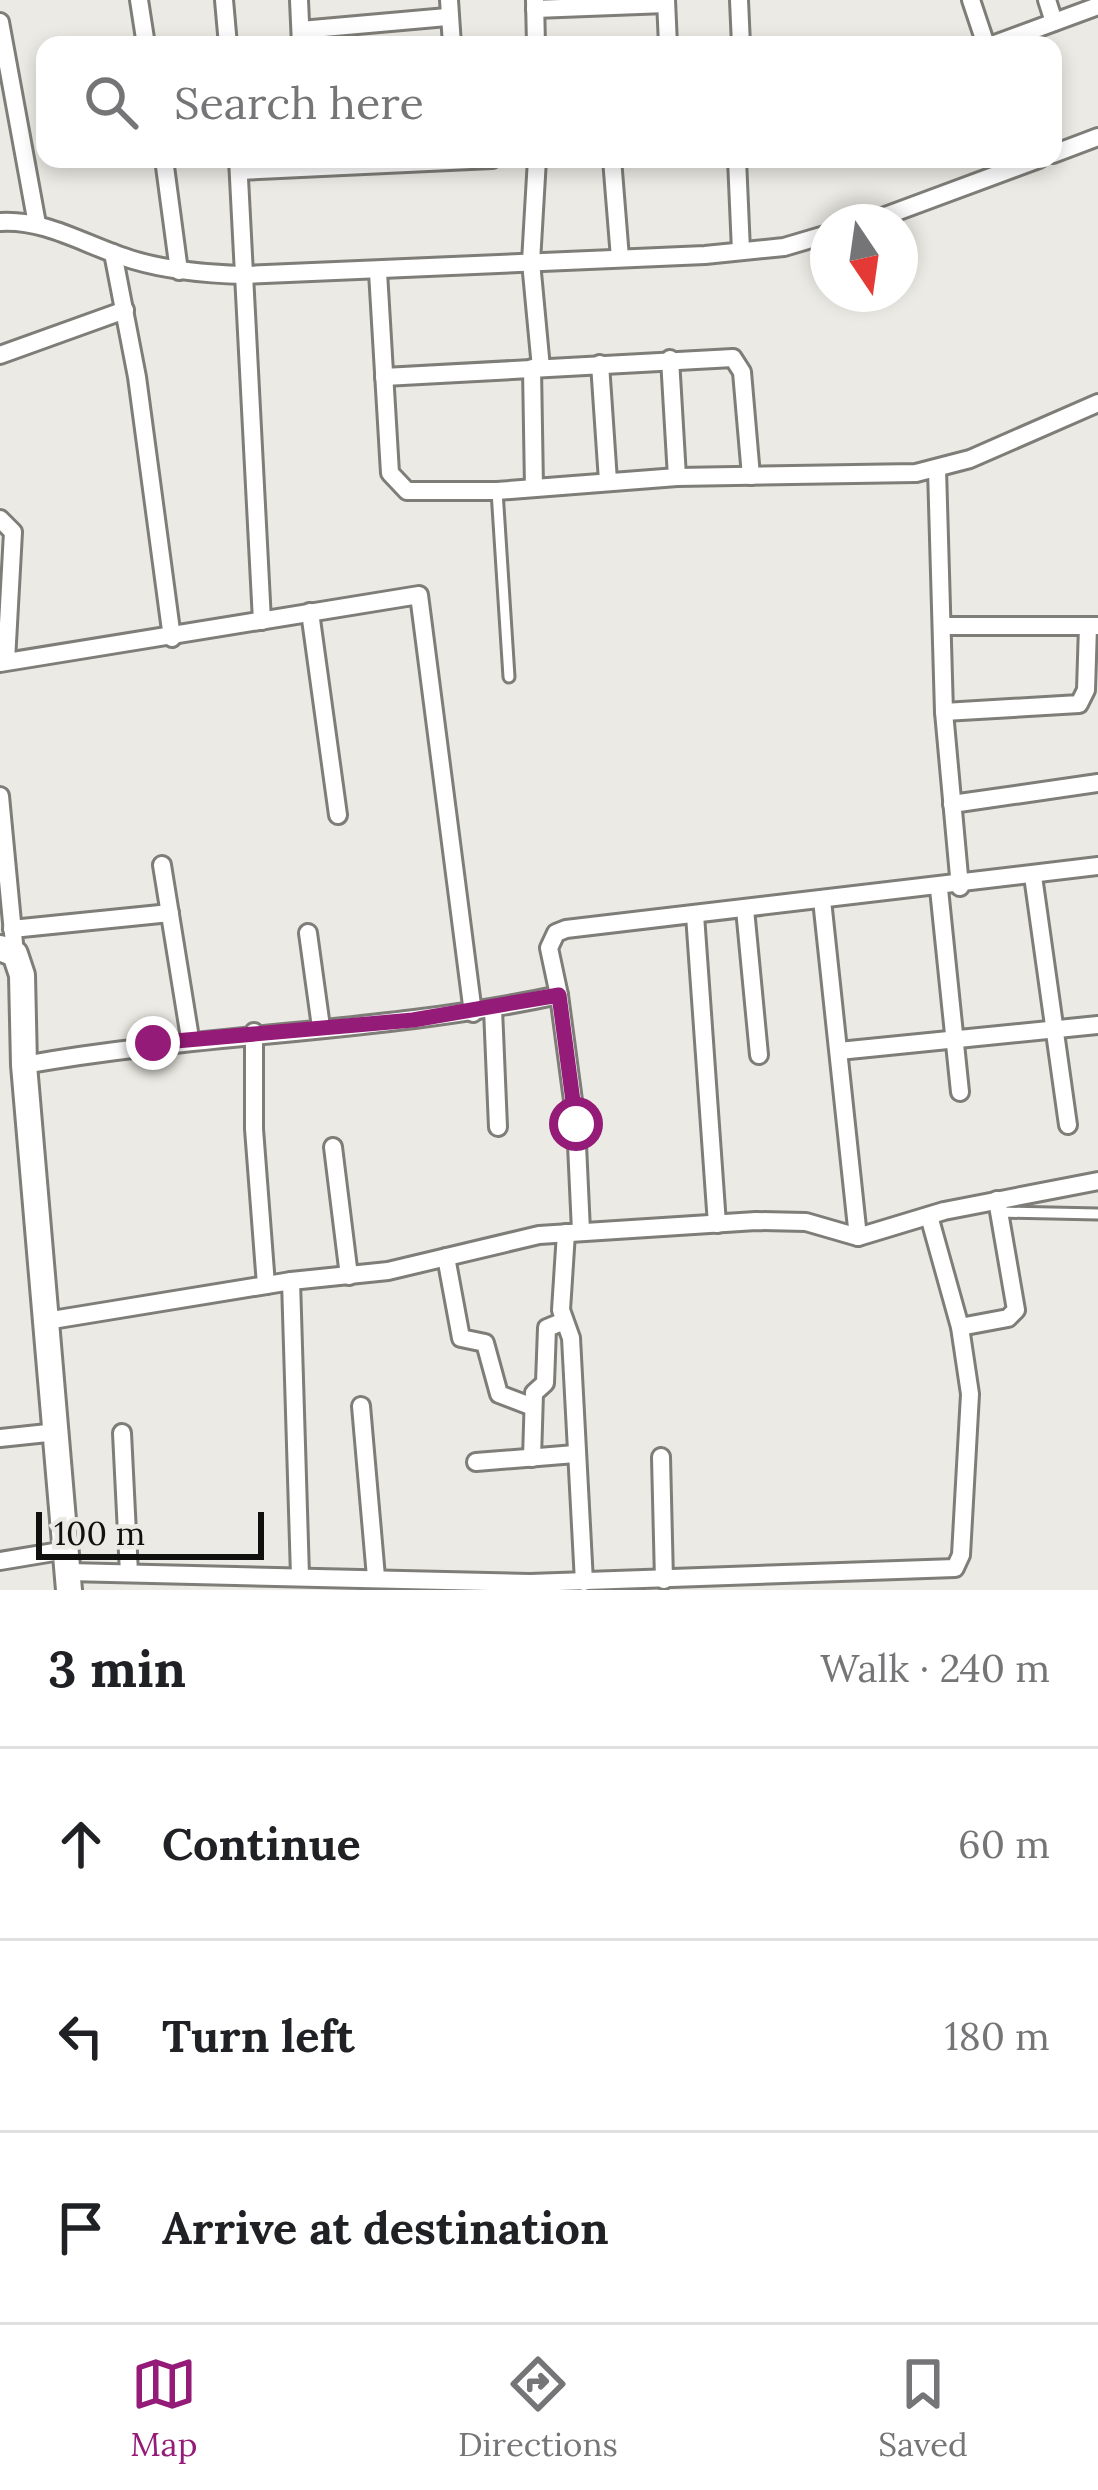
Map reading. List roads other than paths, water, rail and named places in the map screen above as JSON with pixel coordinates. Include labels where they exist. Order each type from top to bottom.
[{"type":"street","points":[[139,0],[145,36]]},
{"type":"street","points":[[224,0],[227,36]]},
{"type":"street","points":[[299,0],[301,36]]},
{"type":"street","points":[[739,0],[741,36]]},
{"type":"street","points":[[971,0],[985,36]]},
{"type":"street","points":[[1047,0],[1054,22]]},
{"type":"street","points":[[536,36],[535,4],[666,2],[668,36]]},
{"type":"street","points":[[1014,36],[1098,6]]},
{"type":"street","points":[[311,36],[448,9]]},
{"type":"street","points":[[0,22],[38,224]]},
{"type":"street","points":[[1062,150],[1098,136]]},
{"type":"street","points":[[165,168],[179,271]]},
{"type":"street","points":[[238,168],[262,621]]},
{"type":"street","points":[[534,488],[531,262],[536,168]]},
{"type":"street","points":[[613,168],[620,258]]},
{"type":"street","points":[[737,168],[741,251]]},
{"type":"street","points":[[916,204],[1010,168]]},
{"type":"street","points":[[0,222],[38,224],[113,253],[179,271],[244,275],[741,251],[810,238]]},
{"type":"street","points":[[113,253],[172,638]]},
{"type":"street","points":[[378,272],[390,472],[398,487],[497,491],[677,477],[886,476],[937,469],[1098,403]]},
{"type":"street","points":[[0,356],[124,310]]},
{"type":"street","points":[[384,377],[727,357],[740,363],[751,476]]},
{"type":"street","points":[[670,358],[677,477]]},
{"type":"street","points":[[600,364],[608,481]]},
{"type":"street","points":[[937,469],[944,712],[960,886]]},
{"type":"street","points":[[0,519],[10,526],[13,542],[3,662],[172,638],[411,593],[423,603],[472,1013]]},
{"type":"street","points":[[310,612],[338,815]]},
{"type":"street","points":[[942,626],[1093,626],[1086,690],[1079,704],[944,712]]},
{"type":"street","points":[[952,804],[1098,783]]},
{"type":"street","points":[[0,796],[9,944],[22,975],[24,1065],[68,1571]]},
{"type":"street","points":[[162,865],[190,1038]]},
{"type":"street","points":[[584,1582],[572,1338],[563,1321],[574,1232],[576,1124],[549,948],[556,933],[1098,866]]},
{"type":"street","points":[[1033,876],[1068,1125]]},
{"type":"street","points":[[939,889],[960,1092]]},
{"type":"street","points":[[822,900],[858,1237]]},
{"type":"street","points":[[745,909],[759,1055]]},
{"type":"street","points":[[9,944],[170,913]]},
{"type":"street","points":[[695,915],[717,1224]]},
{"type":"street","points":[[308,933],[321,1027]]},
{"type":"street","points":[[24,1065],[190,1038],[472,1013],[559,995]]},
{"type":"street","points":[[493,1009],[498,1127]]},
{"type":"street","points":[[838,1051],[1098,1025]]},
{"type":"street","points":[[254,1032],[254,1129],[266,1285]]},
{"type":"street","points":[[333,1147],[349,1276]]},
{"type":"street","points":[[46,1321],[349,1276],[505,1240],[574,1232],[806,1222],[858,1237],[929,1216],[998,1206],[1098,1181]]},
{"type":"street","points":[[960,1327],[1008,1318],[1016,1310],[998,1206]]},
{"type":"street","points":[[0,1561],[68,1571],[584,1582],[951,1570],[960,1560],[970,1394],[960,1327],[929,1216]]},
{"type":"street","points":[[446,1257],[461,1338],[485,1343],[500,1394],[533,1406]]},
{"type":"street","points":[[291,1281],[300,1576]]},
{"type":"street","points":[[532,1458],[533,1406],[535,1391],[545,1383],[547,1328],[563,1321]]},
{"type":"street","points":[[361,1406],[376,1577]]},
{"type":"street","points":[[0,1438],[57,1432]]},
{"type":"street","points":[[122,1433],[129,1573]]},
{"type":"street","points":[[476,1462],[575,1454]]},
{"type":"street","points":[[661,1457],[664,1580]]},
{"type":"street","points":[[926,1570],[928,1590]]},
{"type":"lane","points":[[497,491],[509,677]]},
{"type":"lane","points":[[998,1206],[1098,1214]]}]
